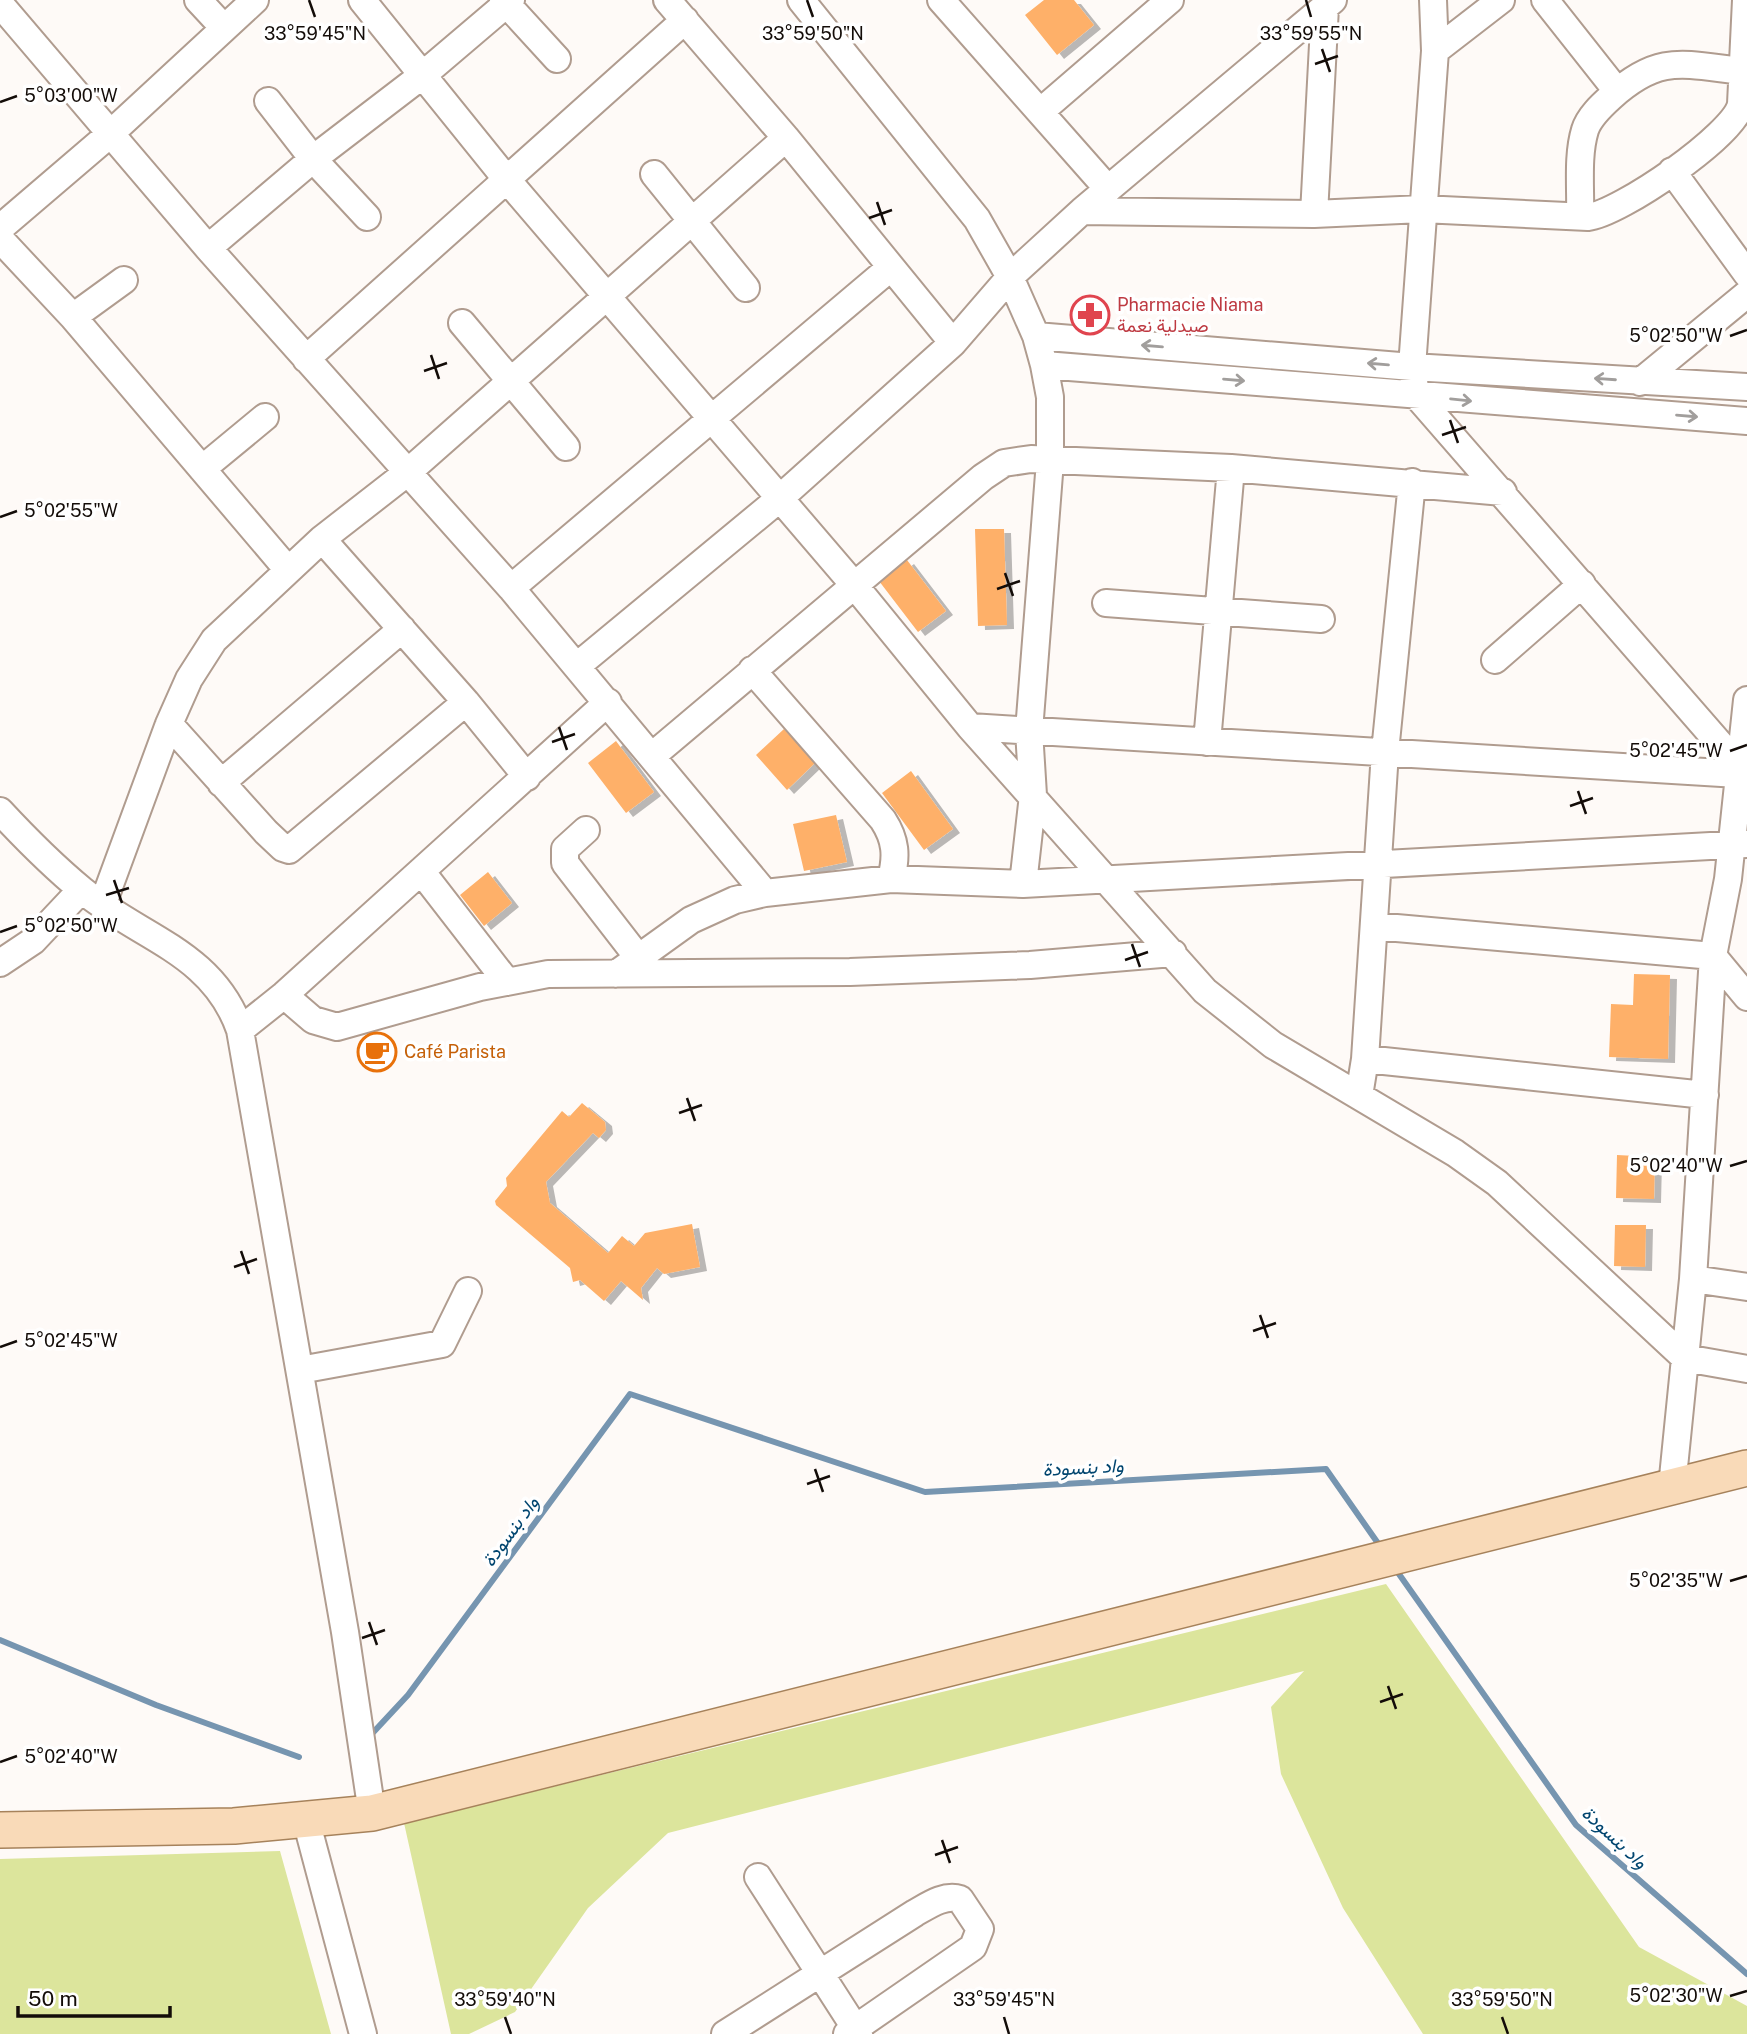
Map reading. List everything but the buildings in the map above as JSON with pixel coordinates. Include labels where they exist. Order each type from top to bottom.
[{"type":"main road","points":[[0,1830],[234,1826],[372,1813],[1399,1553],[1747,1468]]},
{"type":"street","points":[[198,0],[224,28]]},
{"type":"street","points":[[0,228],[110,134],[255,0]]},
{"type":"street","points":[[362,0],[425,74],[508,181],[855,586],[970,727],[1205,991],[1242,1023],[1455,1153],[1497,1183],[1685,1358],[1747,1369]]},
{"type":"street","points":[[667,0],[786,138],[953,343]]},
{"type":"street","points":[[802,0],[977,219],[1010,277],[1036,336],[1044,365],[1051,415],[1050,461],[1029,731],[1033,795],[1023,884]]},
{"type":"street","points":[[941,0],[1108,189]]},
{"type":"street","points":[[1040,112],[1170,0]]},
{"type":"street","points":[[1433,0],[1435,51],[1412,367],[1416,395],[1503,492],[1741,771]]},
{"type":"street","points":[[1435,51],[1501,0]]},
{"type":"street","points":[[1545,0],[1618,91]]},
{"type":"street","points":[[1082,211],[1314,214],[1422,209],[1598,216],[1615,210],[1672,171],[1735,120],[1741,104],[1746,0]]},
{"type":"street","points":[[208,248],[313,159],[425,74],[507,1],[557,59]]},
{"type":"street","points":[[577,666],[779,499],[953,343],[1010,277],[1082,211],[1329,3]]},
{"type":"street","points":[[1314,214],[1329,3]]},
{"type":"street","points":[[0,4],[208,248],[511,588],[765,893]]},
{"type":"street","points":[[306,359],[685,20]]},
{"type":"street","points":[[1580,216],[1585,130],[1596,111],[1618,91],[1640,73],[1664,65],[1741,71]]},
{"type":"street","points":[[268,101],[313,159],[366,216]]},
{"type":"street","points":[[1,960],[33,941],[92,898],[199,660],[214,640],[321,539],[408,472],[690,220],[786,138]]},
{"type":"street","points":[[1672,171],[1747,274]]},
{"type":"street","points":[[654,174],[746,288]]},
{"type":"street","points":[[0,239],[74,317],[288,570]]},
{"type":"street","points":[[511,588],[890,268]]},
{"type":"street","points":[[74,317],[124,280]]},
{"type":"street","points":[[1640,382],[1747,294]]},
{"type":"street","points":[[462,323],[566,447]]},
{"type":"street","points":[[1036,336],[1412,367],[1747,387]]},
{"type":"street","points":[[1044,365],[1747,421]]},
{"type":"street","points":[[202,469],[265,417]]},
{"type":"street","points":[[652,756],[998,466],[1020,459],[1231,468],[1503,492]]},
{"type":"street","points":[[1206,742],[1231,468]]},
{"type":"street","points":[[1359,1096],[1365,1059],[1385,752],[1412,482]]},
{"type":"street","points":[[321,539],[466,702],[527,777]]},
{"type":"street","points":[[1495,660],[1582,584]]},
{"type":"street","points":[[1106,603],[1321,619]]},
{"type":"street","points":[[222,783],[402,629]]},
{"type":"street","points":[[752,670],[883,820],[895,844],[891,879]]},
{"type":"street","points":[[1672,1488],[1693,1279],[1713,956],[1728,879],[1740,845],[1741,771],[1747,700]]},
{"type":"street","points":[[169,724],[274,841],[283,848],[291,849],[466,702]]},
{"type":"street","points":[[240,1030],[284,995],[608,702]]},
{"type":"street","points":[[970,727],[1741,771]]},
{"type":"street","points":[[0,811],[92,898],[211,977],[228,1001],[240,1030],[300,1370],[372,1813]]},
{"type":"street","points":[[586,830],[565,849],[565,863],[637,956]]},
{"type":"street","points":[[615,974],[637,956],[703,913],[765,893],[891,879],[1023,884],[1740,845]]},
{"type":"street","points":[[421,871],[507,982]]},
{"type":"street","points":[[1728,879],[1747,901]]},
{"type":"street","points":[[1374,926],[1713,956],[1747,996]]},
{"type":"street","points":[[284,995],[313,1020],[337,1027],[507,982],[548,974],[947,968],[1173,953]]},
{"type":"street","points":[[1365,1059],[1704,1095]]},
{"type":"street","points":[[1693,1279],[1747,1287]]},
{"type":"street","points":[[300,1370],[442,1344],[468,1291]]},
{"type":"street","points":[[306,1820],[363,2034]]},
{"type":"street","points":[[725,2034],[821,1975],[915,1913],[942,1900],[952,1897],[960,1899],[976,1919],[979,1936],[968,1952],[854,2032],[821,1975],[758,1877]]},
{"type":"green space","points":[[1386,1584],[1639,1947],[1747,2006],[1747,2034],[1423,2034],[1343,1908],[1281,1774],[1271,1707],[1304,1671],[668,1833],[588,1908],[515,2012],[469,2034],[451,2034],[404,1823]]},
{"type":"green space","points":[[280,1851],[331,2034],[0,2034],[0,1859]]},
{"type":"waterway","name":"واد بنسودة","points":[[368,1738],[408,1695],[630,1394],[925,1492],[1326,1469],[1382,1549]]},
{"type":"waterway","name":"واد بنسودة","points":[[1394,1567],[1576,1825],[1747,1974]]},
{"type":"waterway","name":"واد بنسودة","points":[[0,1640],[156,1705],[299,1757]]},
{"type":"place","name":"Pharmacie Niama صيدلية نعمة","points":[[1090,315]]},
{"type":"place","name":"Café Parista","points":[[377,1052]]}]
